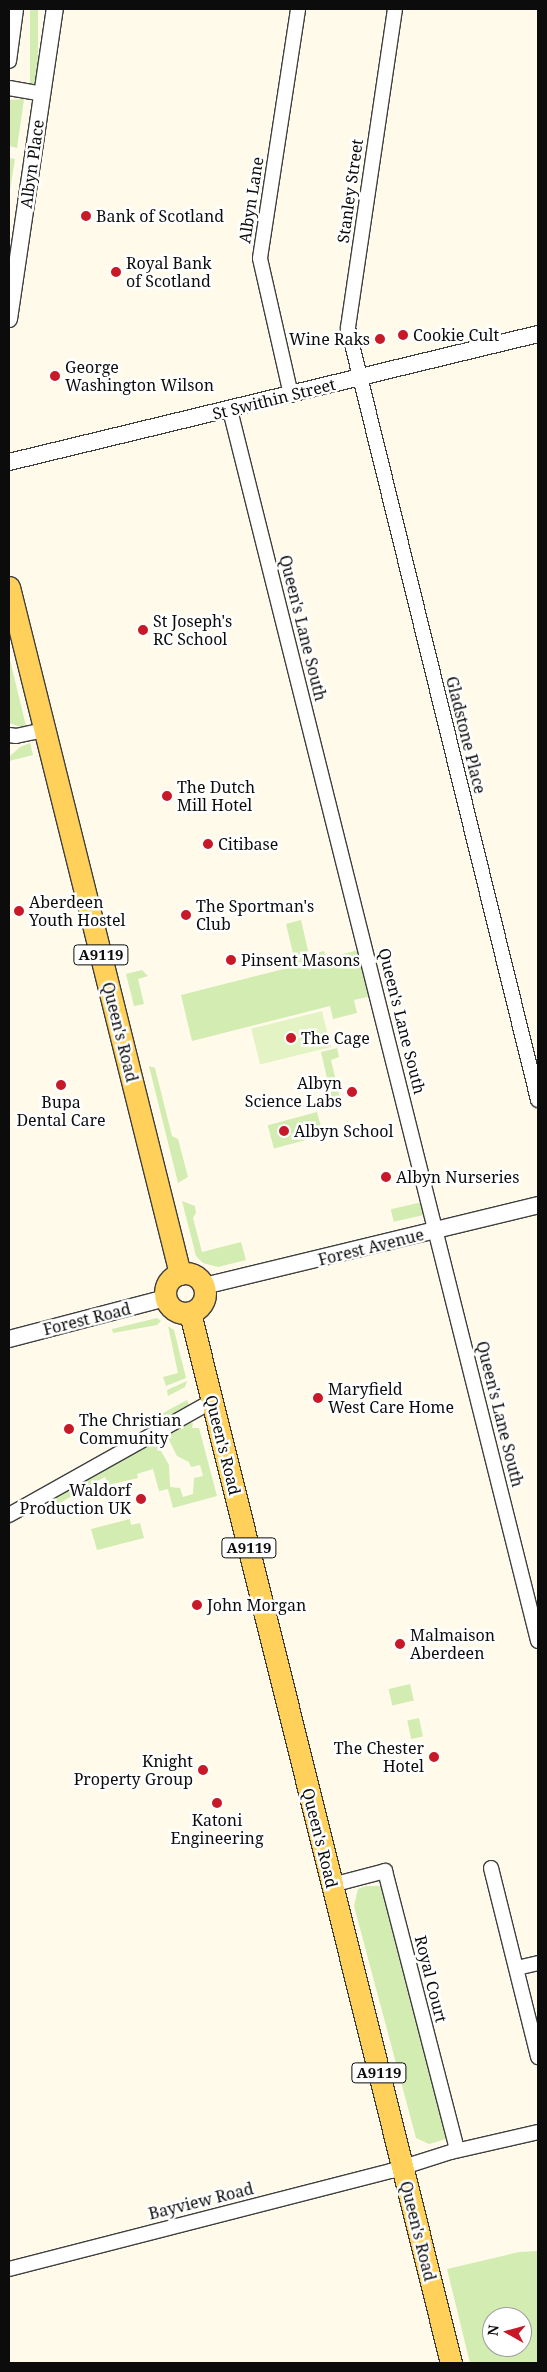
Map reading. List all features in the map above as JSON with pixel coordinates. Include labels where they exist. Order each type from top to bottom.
[{"type":"main road","name":"Queen's Road","points":[[9,587],[180,1274]]},
{"type":"main road","points":[[180,1274],[197,1277],[204,1286],[203,1302],[190,1313],[174,1310],[165,1298],[169,1281],[180,1274]]},
{"type":"main road","name":"Queen's Road","points":[[190,1313],[451,2363]]},
{"type":"street","points":[[9,61],[16,9]]},
{"type":"street","name":"Albyn Place","points":[[9,320],[55,9]]},
{"type":"street","name":"Albyn Lane","points":[[291,395],[260,258],[298,9]]},
{"type":"street","name":"Stanley Street","points":[[360,378],[348,328],[395,9]]},
{"type":"street","points":[[9,88],[42,94]]},
{"type":"street","name":"St Swithin Street","points":[[9,462],[538,334]]},
{"type":"street","name":"Gladstone Place","points":[[360,378],[538,1100]]},
{"type":"street","name":"Queen's Lane South","points":[[230,410],[437,1231],[538,1641]]},
{"type":"street","points":[[9,734],[16,736],[44,730]]},
{"type":"street","name":"Forest Avenue","points":[[204,1286],[538,1205]]},
{"type":"street","name":"Forest Road","points":[[10,1335],[165,1298]]},
{"type":"street","points":[[9,1515],[212,1401]]},
{"type":"street","points":[[491,1868],[538,2057]]},
{"type":"street","name":"Royal Court","points":[[332,1884],[385,1870],[456,2150]]},
{"type":"street","points":[[517,1968],[538,1963]]},
{"type":"street","name":"Bayview Road","points":[[9,2269],[402,2167],[456,2150],[538,2132]]},
{"type":"green space","points":[[30,9],[38,9],[38,84],[30,84]]},
{"type":"green space","points":[[24,99],[17,148],[9,146],[9,100]]},
{"type":"green space","points":[[9,158],[15,159],[10,190],[9,190]]},
{"type":"green space","points":[[9,656],[26,726],[21,727],[9,723]]},
{"type":"green space","points":[[30,743],[33,755],[9,761],[9,757],[20,747]]},
{"type":"green space","points":[[301,920],[309,955],[324,951],[326,958],[359,950],[371,996],[354,1000],[357,1013],[333,1019],[330,1006],[192,1041],[181,995],[296,966],[286,924]]},
{"type":"green space","points":[[142,970],[148,976],[138,979],[144,1004],[134,1006],[126,974]]},
{"type":"green space","name":"The Cage","points":[[322,1011],[331,1047],[260,1065],[251,1029]]},
{"type":"green space","points":[[337,1048],[339,1057],[331,1060],[341,1102],[333,1104],[321,1052]]},
{"type":"green space","points":[[149,1066],[155,1068],[172,1136],[178,1139],[188,1177],[178,1183]]},
{"type":"green space","points":[[317,1112],[323,1135],[274,1148],[268,1125]]},
{"type":"green space","points":[[182,1201],[195,1206],[196,1213],[193,1218],[202,1252],[241,1242],[246,1260],[218,1267],[203,1263],[196,1256]]},
{"type":"green space","points":[[422,1202],[425,1215],[394,1222],[391,1209]]},
{"type":"green space","points":[[157,1318],[161,1321],[157,1325],[113,1333],[112,1329]]},
{"type":"green space","points":[[168,1326],[174,1330],[186,1378],[166,1386],[163,1377],[178,1373]]},
{"type":"green space","points":[[187,1381],[185,1387],[168,1396],[167,1390]]},
{"type":"green space","points":[[187,1400],[189,1405],[165,1417],[163,1413]]},
{"type":"green space","points":[[193,1423],[192,1428],[199,1428],[217,1496],[173,1508],[168,1489],[159,1491],[153,1469],[137,1474],[138,1478],[108,1485],[105,1477],[51,1508],[49,1501],[152,1443],[157,1444],[169,1465],[170,1487],[180,1488],[183,1497],[193,1494],[194,1478],[203,1476],[200,1465],[191,1467],[189,1462],[177,1456],[168,1438],[168,1434]]},
{"type":"green space","points":[[130,1519],[131,1525],[140,1523],[144,1538],[97,1550],[91,1529]]},
{"type":"green space","points":[[410,1684],[414,1701],[392,1706],[389,1689]]},
{"type":"green space","points":[[419,1718],[423,1737],[411,1739],[407,1720]]},
{"type":"green space","points":[[366,1886],[379,1886],[385,1891],[446,2139],[429,2144],[416,2138],[354,1906],[358,1889]]},
{"type":"green space","points":[[538,2251],[538,2363],[470,2363],[447,2269],[519,2252]]},
{"type":"place","name":"Bank of Scotland","points":[[86,216]]},
{"type":"place","name":"Royal Bank of Scotland","points":[[116,272]]},
{"type":"place","name":"Cookie Cult","points":[[403,335]]},
{"type":"place","name":"Wine Raks","points":[[380,339]]},
{"type":"place","name":"George Washington Wilson","points":[[55,376]]},
{"type":"place","name":"St Joseph's RC School","points":[[143,630]]},
{"type":"place","name":"The Dutch Mill Hotel","points":[[167,796]]},
{"type":"place","name":"Citibase","points":[[208,844]]},
{"type":"place","name":"Aberdeen Youth Hostel","points":[[19,911]]},
{"type":"place","name":"The Sportman's Club","points":[[186,915]]},
{"type":"place","name":"Pinsent Masons","points":[[231,960]]},
{"type":"place","name":"The Cage","points":[[291,1038]]},
{"type":"place","name":"Bupa Dental Care","points":[[61,1085]]},
{"type":"place","name":"Albyn Science Labs","points":[[352,1092]]},
{"type":"place","name":"Albyn School","points":[[284,1131]]},
{"type":"place","name":"Albyn Nurseries","points":[[386,1177]]},
{"type":"place","name":"Maryfield West Care Home","points":[[318,1398]]},
{"type":"place","name":"The Christian Community","points":[[69,1429]]},
{"type":"place","name":"Waldorf Production UK","points":[[141,1499]]},
{"type":"place","name":"John Morgan","points":[[197,1605]]},
{"type":"place","name":"Malmaison Aberdeen","points":[[400,1644]]},
{"type":"place","name":"The Chester Hotel","points":[[434,1757]]},
{"type":"place","name":"Knight Property Group","points":[[203,1770]]},
{"type":"place","name":"Katoni Engineering","points":[[217,1803]]}]
